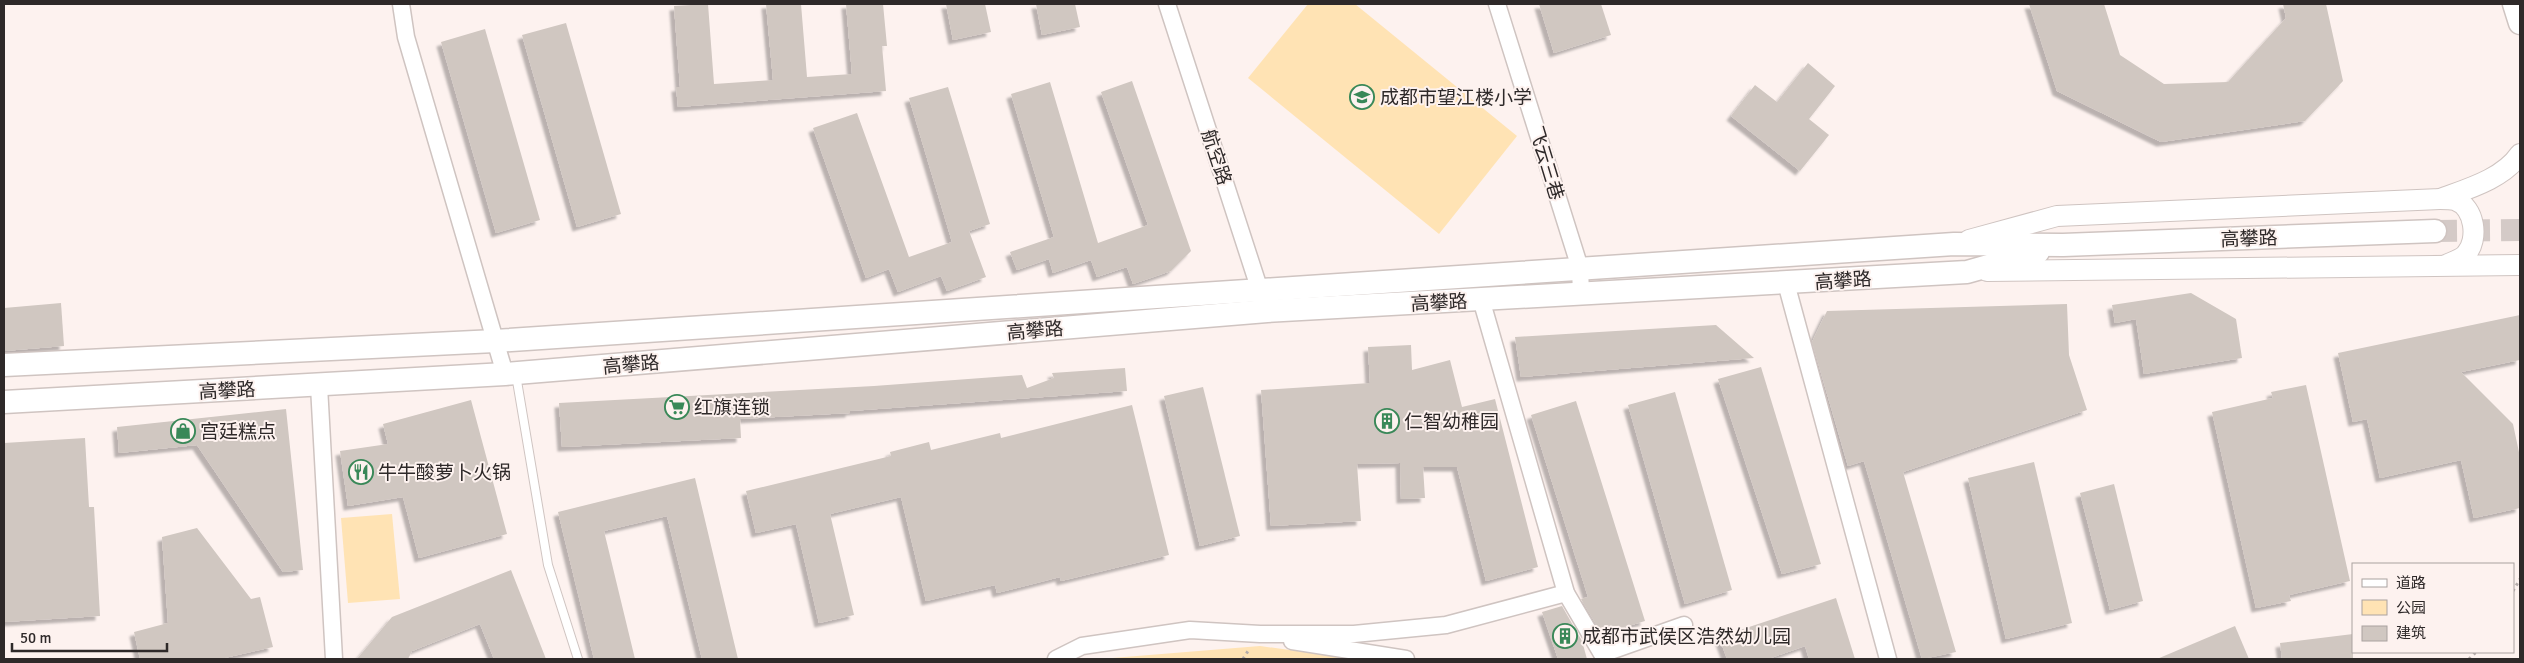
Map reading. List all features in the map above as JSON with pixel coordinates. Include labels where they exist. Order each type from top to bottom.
[{"type":"main road","points":[[2514,4],[2520,23]]},
{"type":"main road","name":"高攀路","points":[[4,365],[495,341],[1954,244],[2063,245],[2435,231]]},
{"type":"main road","name":"高攀路","points":[[4,402],[510,374],[1267,311],[1967,272],[2063,245]]},
{"type":"street","points":[[401,4],[406,37],[495,341],[510,374]]},
{"type":"street","name":"航空路","points":[[1168,4],[1267,311]]},
{"type":"street","name":"飞云三巷","points":[[1497,4],[1580,268],[1581,294]]},
{"type":"street","points":[[2440,198],[2478,186],[2515,162],[2520,154]]},
{"type":"street","points":[[1954,244],[2056,216],[2440,198],[2456,200],[2464,207],[2472,218],[2474,230],[2473,244],[2465,256],[2446,266]]},
{"type":"street","points":[[1967,272],[2063,269],[2520,265]]},
{"type":"street","points":[[1786,283],[1888,659]]},
{"type":"street","points":[[1481,299],[1566,593],[1602,654],[1684,625]]},
{"type":"street","points":[[318,386],[334,659]]},
{"type":"street","points":[[1056,659],[1082,646],[1190,630],[1260,634],[1354,634],[1446,625],[1566,593]]},
{"type":"street","points":[[1260,634],[1304,644],[1406,659]]},
{"type":"lane","points":[[510,374],[548,566],[578,659]]},
{"type":"green space","points":[[1308,4],[1355,4],[1517,136],[1439,234],[1248,78]]},
{"type":"green space","points":[[392,514],[400,599],[348,603],[341,518]]},
{"type":"green space","points":[[1260,646],[1355,659],[1100,659]]},
{"type":"building","points":[[708,4],[714,84],[773,80],[766,4],[801,4],[807,77],[852,74],[846,4],[883,4],[887,46],[882,46],[886,91],[678,107],[676,87],[680,87],[674,6]]},
{"type":"building","points":[[946,4],[985,4],[991,32],[953,40]]},
{"type":"building","points":[[1036,4],[1075,4],[1080,27],[1042,35]]},
{"type":"building","points":[[1539,4],[1601,4],[1611,35],[1554,53]]},
{"type":"building","points":[[2029,4],[2104,4],[2120,55],[2164,84],[2228,82],[2286,18],[2283,4],[2326,4],[2343,81],[2305,121],[2161,142],[2057,91]]},
{"type":"building","points":[[566,23],[621,214],[577,227],[522,35]]},
{"type":"building","points":[[485,29],[540,220],[496,233],[441,42]]},
{"type":"building","points":[[1808,63],[1835,86],[1809,119],[1829,135],[1800,171],[1731,116],[1755,85],[1777,102]]},
{"type":"building","points":[[1132,81],[1191,251],[1171,271],[1133,284],[1127,267],[1097,277],[1091,260],[1053,273],[1049,259],[1017,270],[1010,252],[1054,237],[1011,94],[1050,82],[1098,243],[1148,225],[1101,92]]},
{"type":"building","points":[[948,87],[990,224],[969,231],[986,277],[947,291],[941,276],[898,292],[889,269],[866,278],[813,128],[857,113],[909,257],[952,242],[909,98]]},
{"type":"building","points":[[2191,293],[2236,319],[2242,358],[2144,374],[2136,319],[2115,323],[2112,305]]},
{"type":"building","points":[[61,303],[64,346],[4,351],[4,308]]},
{"type":"building","points":[[2067,304],[2069,355],[2087,410],[1903,472],[1956,652],[1922,659],[1864,461],[1848,466],[1812,342],[1827,311]]},
{"type":"building","points":[[2520,315],[2520,360],[2461,372],[2513,424],[2520,457],[2520,508],[2474,518],[2461,460],[2380,478],[2367,419],[2353,422],[2338,353]]},
{"type":"building","points":[[1716,325],[1754,358],[1521,377],[1515,337]]},
{"type":"building","points":[[1411,345],[1412,370],[1450,360],[1462,407],[1495,399],[1538,567],[1486,581],[1457,467],[1423,467],[1425,498],[1401,499],[1400,463],[1357,464],[1361,521],[1271,526],[1261,390],[1370,383],[1368,347]]},
{"type":"building","points":[[1761,367],[1821,564],[1782,574],[1718,379]]},
{"type":"building","points":[[1125,368],[1127,391],[850,411],[850,413],[740,419],[741,438],[562,447],[559,403],[874,386],[1022,375],[1027,388],[1054,378],[1052,373]]},
{"type":"building","points":[[2306,385],[2350,581],[2289,595],[2291,601],[2256,608],[2212,412],[2273,398],[2271,392]]},
{"type":"building","points":[[1203,387],[1240,536],[1200,546],[1164,396]]},
{"type":"building","points":[[1675,392],[1732,590],[1685,604],[1628,405]]},
{"type":"building","points":[[471,400],[507,534],[419,558],[403,497],[348,506],[340,451],[388,444],[383,424]]},
{"type":"building","points":[[1576,401],[1645,621],[1602,634],[1581,599],[1588,597],[1531,415]]},
{"type":"building","points":[[1132,405],[1169,555],[1061,581],[1060,577],[997,593],[995,585],[926,601],[901,497],[830,514],[854,615],[819,623],[796,524],[756,533],[746,491],[891,456],[890,452],[929,442],[931,450],[1000,433],[1001,438]]},
{"type":"building","points":[[286,409],[303,570],[283,572],[197,445],[119,453],[117,427]]},
{"type":"building","points":[[85,438],[89,507],[94,507],[100,616],[4,622],[4,443]]},
{"type":"building","points":[[2034,462],[2072,623],[2006,639],[1968,478]]},
{"type":"building","points":[[695,478],[738,659],[702,659],[667,516],[604,531],[635,659],[594,659],[558,512]]},
{"type":"building","points":[[2114,484],[2143,601],[2110,610],[2080,493]]},
{"type":"building","points":[[197,528],[251,599],[260,597],[273,647],[220,659],[140,659],[134,632],[168,623],[162,537]]},
{"type":"building","points":[[511,570],[546,659],[494,659],[480,624],[412,651],[408,659],[357,659],[392,617]]},
{"type":"building","points":[[1836,598],[1855,659],[1809,659],[1805,646],[1768,659],[1727,659],[1719,637]]},
{"type":"building","name":"成都市武侯区浩然幼儿园","points":[[1562,606],[1582,641],[1587,659],[1558,659],[1542,612]]},
{"type":"building","points":[[2235,626],[2249,659],[2157,659]]},
{"type":"building","points":[[2352,634],[2353,659],[2282,659],[2280,643]]},
{"type":"tunnel","points":[[2435,231],[2520,230]]},
{"type":"place","name":"成都市望江楼小学","points":[[1362,97]]},
{"type":"place","name":"红旗连锁","points":[[677,407]]},
{"type":"place","name":"仁智幼稚园","points":[[1387,421]]},
{"type":"place","name":"宫廷糕点","points":[[183,431]]},
{"type":"place","name":"牛牛酸萝卜火锅","points":[[361,472]]},
{"type":"place","name":"成都市武侯区浩然幼儿园","points":[[1565,636]]}]
